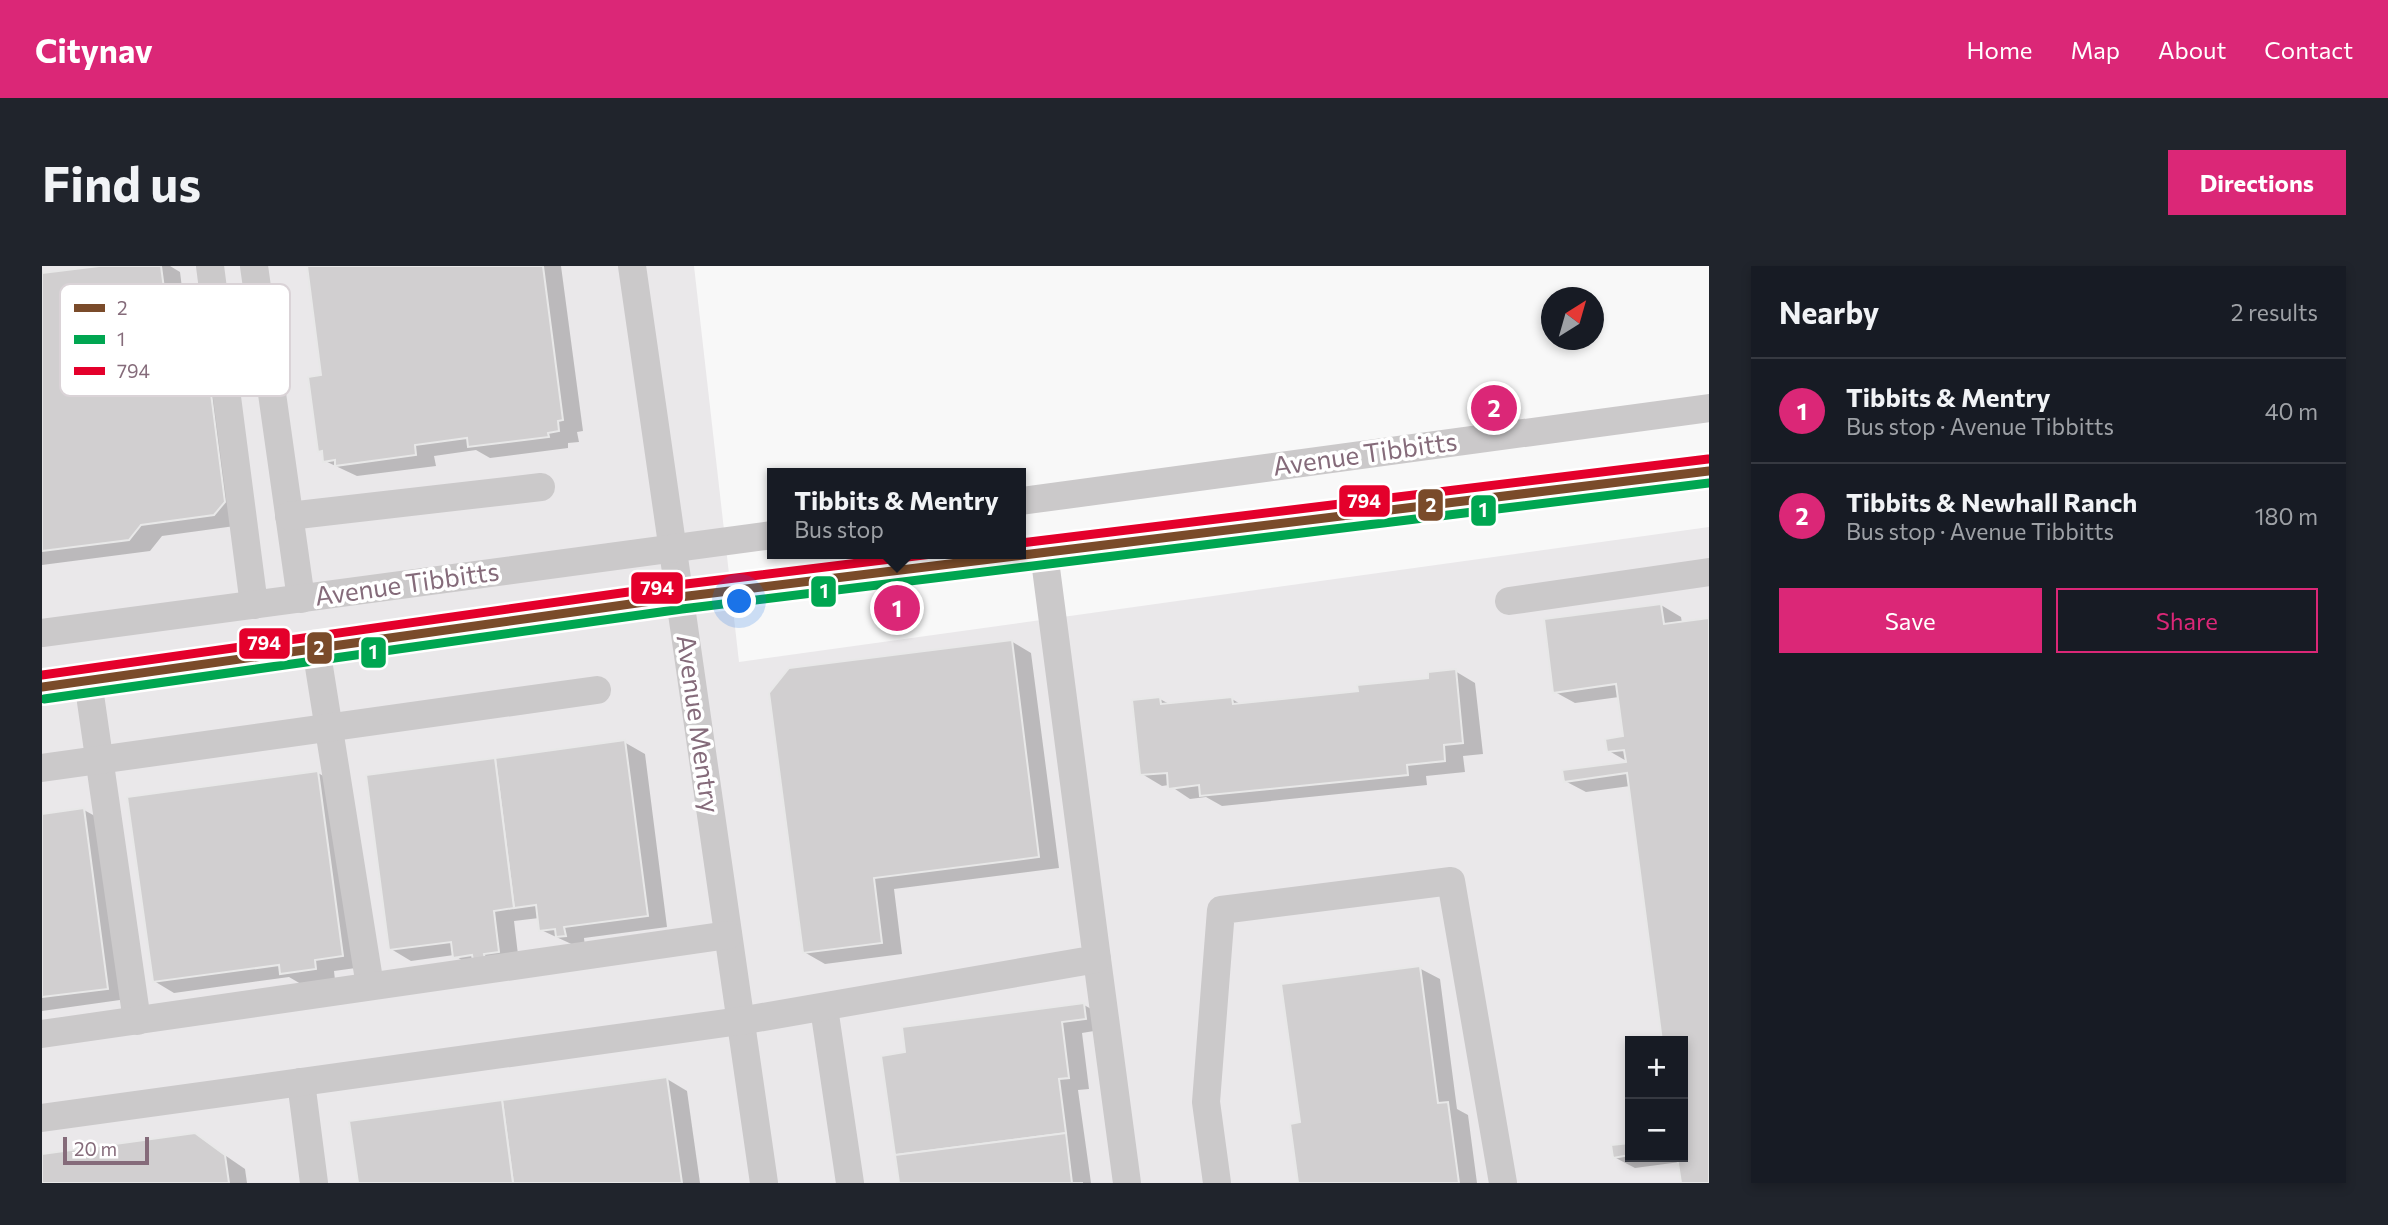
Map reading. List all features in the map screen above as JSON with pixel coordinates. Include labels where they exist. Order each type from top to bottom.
[{"type":"street","points":[[210,266],[212,284]]},
{"type":"street","points":[[254,266],[257,284]]},
{"type":"street","name":"Avenue Mentry","points":[[632,266],[764,1183]]},
{"type":"street","points":[[227,396],[254,605]]},
{"type":"street","points":[[272,396],[301,598]]},
{"type":"street","name":"Avenue Tibbitts","points":[[1026,500],[1709,408]]},
{"type":"street","name":"Avenue Tibbitts","points":[[1026,556],[1709,471]]},
{"type":"street","points":[[289,516],[541,487]]},
{"type":"street","name":"Avenue Tibbitts","points":[[42,633],[767,536]]},
{"type":"street","points":[[1044,554],[1127,1183]]},
{"type":"street","name":"Avenue Tibbitts","points":[[42,687],[680,597],[1002,559]]},
{"type":"street","points":[[1509,601],[1709,572]]},
{"type":"street","points":[[316,649],[370,986]]},
{"type":"street","points":[[88,681],[97,761],[136,1021]]},
{"type":"street","points":[[42,768],[597,690]]},
{"type":"street","points":[[1217,1183],[1206,1102],[1221,910],[1451,881],[1503,1183]]},
{"type":"street","points":[[42,1034],[728,935]]},
{"type":"street","points":[[42,1118],[740,1021],[1097,959]]},
{"type":"street","points":[[824,1008],[850,1183]]},
{"type":"street","points":[[301,1082],[314,1183]]},
{"type":"shaded area","points":[[42,266],[694,266],[739,662],[1709,527],[1709,1183],[42,1183]]},
{"type":"building","points":[[99,266],[161,266],[163,284],[60,284],[60,396],[211,396],[225,502],[214,515],[141,525],[129,540],[42,551],[42,273]]},
{"type":"building","points":[[307,266],[543,266],[563,420],[558,421],[559,431],[548,433],[549,437],[468,447],[467,438],[415,445],[416,455],[335,466],[335,460],[323,462],[322,451],[318,452],[308,377],[321,375]]},
{"type":"building","points":[[1661,604],[1664,624],[1709,618],[1709,1183],[1681,1183],[1678,1162],[1688,1162],[1688,1036],[1661,1036],[1627,773],[1564,782],[1562,770],[1626,762],[1624,750],[1607,752],[1605,739],[1623,736],[1616,684],[1553,693],[1544,619]]},
{"type":"building","points":[[1012,640],[1039,857],[874,878],[882,943],[803,953],[769,693],[789,668]]},
{"type":"building","points":[[1456,669],[1463,743],[1444,745],[1445,761],[1407,765],[1408,775],[1200,796],[1199,785],[1168,789],[1167,773],[1140,775],[1132,700],[1160,697],[1161,704],[1232,697],[1233,704],[1358,691],[1357,685],[1428,678],[1428,672]]},
{"type":"building","points":[[625,740],[648,916],[564,927],[566,936],[556,937],[555,929],[539,931],[536,905],[514,908],[495,758]]},
{"type":"building","points":[[495,758],[514,908],[494,911],[499,952],[484,954],[485,959],[473,960],[472,955],[453,958],[451,942],[389,950],[366,775]]},
{"type":"building","points":[[318,771],[343,956],[315,960],[316,969],[280,974],[279,965],[153,982],[127,797]]},
{"type":"building","points":[[84,808],[108,989],[42,997],[42,814]]},
{"type":"building","points":[[1420,966],[1438,1103],[1448,1102],[1459,1183],[1298,1183],[1290,1124],[1300,1122],[1281,984]]},
{"type":"building","points":[[1084,1003],[1086,1019],[1062,1022],[1069,1078],[1059,1079],[1066,1133],[895,1155],[881,1056],[905,1052],[902,1027]]},
{"type":"building","points":[[667,1077],[682,1183],[513,1183],[502,1100]]},
{"type":"building","points":[[502,1100],[513,1183],[358,1183],[349,1121]]},
{"type":"building","points":[[195,1133],[225,1155],[229,1183],[42,1183],[42,1154]]},
{"type":"building","points":[[1066,1133],[1072,1183],[899,1183],[895,1155]]},
{"type":"building","points":[[1625,1144],[1625,1156],[1613,1158],[1611,1145]]},
{"type":"transit line","name":"794","points":[[1026,542],[1708,459]]},
{"type":"transit line","name":"2","points":[[1026,555],[1709,471]]},
{"type":"transit line","name":"1","points":[[44,699],[682,609],[1709,483]]},
{"type":"transit line","name":"794","points":[[42,675],[678,585],[891,559]]},
{"type":"transit line","name":"2","points":[[42,687],[680,597],[990,559]]},
{"type":"place","name":"Tibbits & Newhall Ranch","points":[[1494,408]]},
{"type":"place","name":"Tibbits & Mentry","points":[[897,608]]}]
